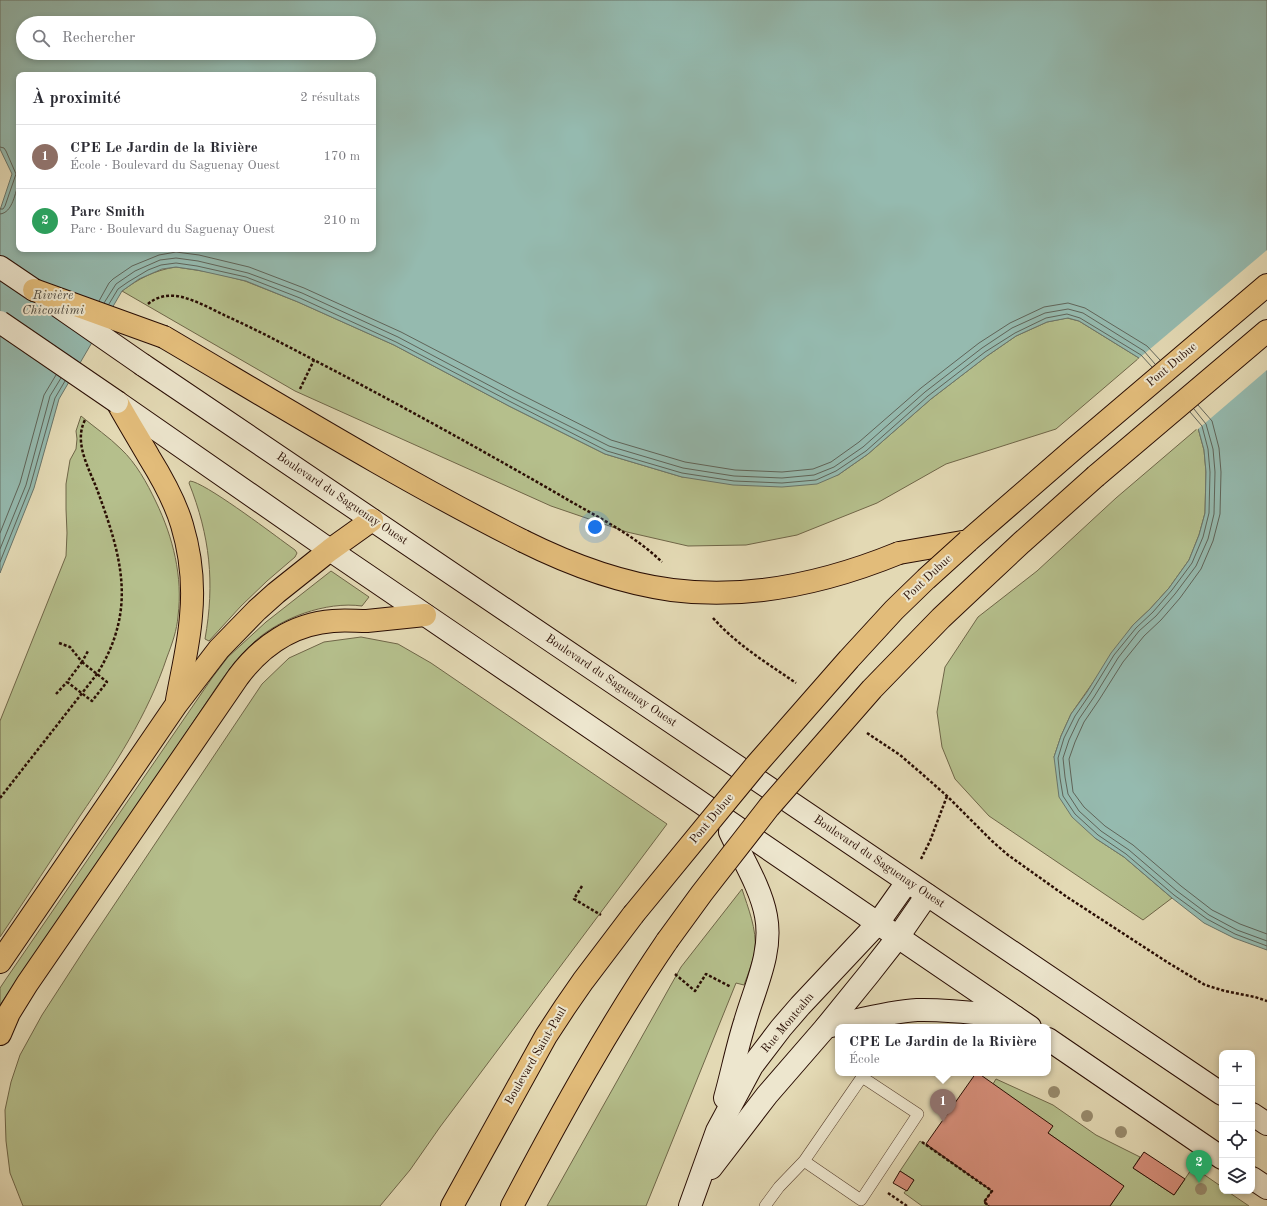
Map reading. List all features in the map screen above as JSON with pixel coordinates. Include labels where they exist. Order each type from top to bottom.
[{"type":"main road","name":"Boulevard du Saguenay Ouest","points":[[0,267],[1219,1092]]},
{"type":"main road","name":"Pont Dubuc","points":[[633,915],[756,765],[849,659],[915,589],[1074,448],[1267,285]]},
{"type":"main road","points":[[34,290],[164,337],[386,468],[469,513],[523,541],[573,563],[625,581],[672,590],[709,592],[767,589],[794,585],[840,574],[899,553],[968,541]]},
{"type":"main road","points":[[0,322],[330,550],[1023,1022]]},
{"type":"main road","points":[[512,1206],[589,1064],[640,981],[667,941],[769,807],[872,689],[941,618],[1021,543],[1096,476],[1267,331]]},
{"type":"main road","points":[[117,402],[165,483],[182,524],[187,547],[191,568],[191,616],[189,636],[176,705]]},
{"type":"main road","points":[[0,962],[176,705],[219,650],[257,610],[276,593],[330,550],[372,520]]},
{"type":"main road","points":[[0,1034],[9,1013],[27,984],[230,687],[256,655],[278,639],[304,627],[318,623],[332,621],[365,621],[425,615]]},
{"type":"main road","points":[[717,1132],[745,1022],[765,959],[768,930],[766,915],[758,890],[722,817]]},
{"type":"main road","name":"Rue Montcalm","points":[[690,1206],[717,1132],[752,1066],[764,1049],[800,1006],[878,923],[907,882]]},
{"type":"main road","name":"Rue Montcalm","points":[[699,1183],[766,1095],[826,1027],[898,937],[927,895]]},
{"type":"main road","name":"Boulevard Saint-Paul","points":[[450,1203],[564,1007],[633,915]]},
{"type":"main road","points":[[840,1024],[882,1015],[917,1010],[941,1011],[1023,1022]]},
{"type":"main road","points":[[826,1027],[835,1025]]},
{"type":"main road","points":[[1051,1042],[1219,1156]]},
{"type":"main road","points":[[1255,1116],[1267,1124]]},
{"type":"main road","points":[[1255,1180],[1267,1188]]},
{"type":"lane","points":[[765,1206],[779,1187],[804,1162],[862,1077],[918,1114],[861,1200],[804,1162]]},
{"type":"path","points":[[147,305],[152,301],[165,296],[173,296],[191,300],[236,320],[457,436],[562,496],[640,544],[654,554],[667,567]]},
{"type":"path","points":[[300,390],[314,360]]},
{"type":"path","points":[[0,798],[97,674],[105,661],[117,631],[123,592],[120,569],[108,518],[83,452],[81,432],[85,420]]},
{"type":"path","points":[[710,615],[726,633],[738,643],[799,685]]},
{"type":"path","points":[[59,643],[70,647],[82,662],[107,682],[92,702],[67,682]]},
{"type":"path","points":[[56,694],[82,662],[88,651]]},
{"type":"path","points":[[862,729],[900,755],[947,796],[1008,855],[1073,901],[1205,986],[1267,1001]]},
{"type":"path","points":[[919,863],[930,841],[947,796]]},
{"type":"path","points":[[582,886],[574,899],[603,916]]},
{"type":"path","points":[[674,973],[696,991],[706,974],[732,987]]},
{"type":"path","points":[[920,1141],[992,1191],[984,1202],[989,1206]]},
{"type":"path","points":[[892,1195],[907,1206]]},
{"type":"green space","points":[[176,267],[215,273],[245,281],[298,302],[394,345],[509,406],[605,454],[682,477],[838,475],[868,454],[931,399],[987,356],[1016,336],[1047,322],[1067,318],[1079,321],[1139,358],[1056,429],[946,464],[877,503],[797,535],[746,545],[688,546],[627,532],[551,506],[295,391],[122,291],[147,276],[161,270]]},
{"type":"green space","points":[[81,416],[112,440],[132,461],[156,502],[172,543],[178,572],[179,601],[177,621],[172,642],[159,678],[129,740],[0,937],[0,721],[66,556],[66,484],[70,460],[76,449],[76,431]]},
{"type":"green space","points":[[1198,428],[1204,450],[1206,472],[1205,513],[1199,535],[1189,560],[1169,588],[1133,625],[1071,714],[1061,736],[1054,757],[1095,838],[1124,857],[1172,898],[1143,920],[989,816],[955,779],[942,747],[937,712],[945,667],[978,617],[1037,571],[1116,498]]},
{"type":"green space","points":[[190,481],[197,483],[222,498],[295,550],[297,553],[295,557],[241,606],[209,641],[205,639],[210,598],[209,560],[202,522],[189,483]]},
{"type":"green space","points":[[331,571],[369,597],[362,606],[334,606],[304,613],[290,619],[265,633],[240,656],[220,682],[133,812],[0,1005],[0,988],[212,678],[228,657],[266,622]]},
{"type":"green space","points":[[361,637],[398,644],[431,663],[667,824],[440,1127],[410,1170],[380,1206],[23,1206],[10,1173],[6,1141],[5,1110],[11,1082],[20,1055],[42,1015],[262,684],[289,658],[324,642]]},
{"type":"green space","points":[[742,889],[752,919],[755,934],[755,950],[752,963],[744,985],[736,983],[646,1206],[547,1206],[681,967]]},
{"type":"green space","points":[[996,1079],[1053,1105],[1096,1135],[1140,1157],[1133,1168],[1174,1195],[1193,1167],[1219,1185],[1219,1194],[1231,1194],[1249,1206],[1110,1206],[1123,1186],[1048,1133],[993,1084]]},
{"type":"green space","points":[[920,1141],[992,1191],[984,1202],[989,1206],[922,1206],[904,1193],[914,1180],[900,1171]]},
{"type":"water","name":"Rivière Chicoutimi","points":[[0,0],[1267,0],[1267,950],[1234,938],[1204,923],[1124,857],[1095,838],[1072,817],[1059,797],[1054,757],[1061,736],[1071,714],[1087,692],[1111,653],[1133,625],[1169,588],[1189,560],[1199,535],[1205,513],[1206,472],[1204,450],[1198,428],[1139,358],[1079,321],[1068,318],[1047,322],[1016,336],[987,356],[931,399],[868,454],[838,475],[817,484],[782,487],[733,485],[682,477],[605,454],[509,406],[394,345],[298,302],[246,281],[176,267],[162,269],[139,279],[122,291],[59,399],[34,488],[0,573],[0,210],[12,174],[0,149]]},
{"type":"pier","points":[[1267,250],[1267,370],[1197,430],[1137,360]]},
{"type":"building","points":[[974,1076],[982,1076],[1053,1126],[1048,1133],[1124,1186],[1110,1206],[989,1206],[984,1202],[992,1191],[926,1144]]},
{"type":"building","points":[[1144,1152],[1185,1179],[1174,1195],[1133,1168]]},
{"type":"building","points":[[900,1171],[914,1180],[907,1191],[893,1183]]},
{"type":"place","name":"CPE Le Jardin de la Rivière","points":[[943,1122]]},
{"type":"place","name":"Parc Smith","points":[[1199,1183]]}]
